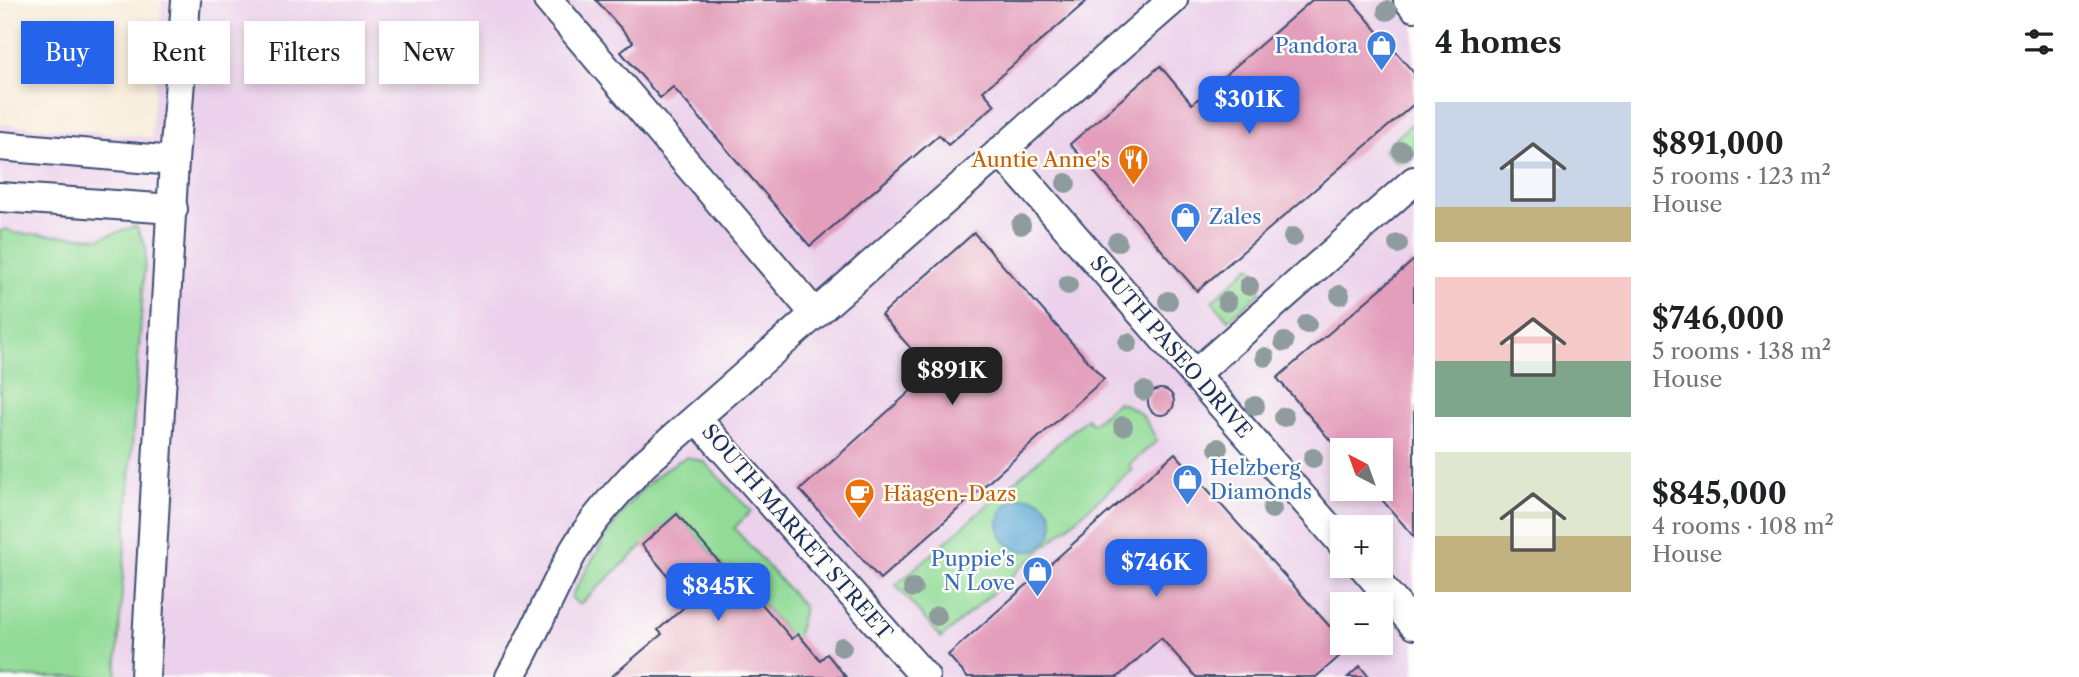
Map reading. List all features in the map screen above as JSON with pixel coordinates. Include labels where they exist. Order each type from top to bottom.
[{"type":"lane","points":[[145,677],[174,161],[186,0]]},
{"type":"lane","points":[[548,0],[815,314]]},
{"type":"lane","points":[[510,677],[532,639],[574,551],[603,509],[645,464],[1173,0]]},
{"type":"lane","points":[[1408,0],[1414,7]]},
{"type":"lane","points":[[0,146],[174,161]]},
{"type":"lane","name":"SOUTH PASEO DRIVE","points":[[1000,152],[1330,529]]},
{"type":"lane","points":[[1195,374],[1414,181]]},
{"type":"lane","points":[[0,197],[173,209]]},
{"type":"lane","name":"SOUTH MARKET STREET","points":[[697,419],[925,677]]},
{"type":"lane","points":[[1373,578],[1414,625]]},
{"type":"shaded area","points":[[162,0],[1414,0],[1414,677],[0,677],[0,124],[151,137],[155,84],[230,84],[230,21],[160,21]]},
{"type":"green space","points":[[1414,122],[1414,156],[1407,162],[1395,162],[1384,149]]},
{"type":"green space","points":[[136,226],[146,247],[116,677],[0,677],[0,231],[7,229],[14,233],[100,238]]},
{"type":"green space","points":[[1250,266],[1261,276],[1260,293],[1228,320],[1212,301]]},
{"type":"green space","points":[[1118,402],[1133,408],[1142,416],[1157,441],[1129,465],[1132,470],[941,638],[896,585],[1087,418],[1092,424]]},
{"type":"green space","points":[[687,457],[704,462],[751,511],[734,528],[804,607],[798,634],[792,639],[731,567],[726,570],[677,514],[579,605],[571,597],[606,537],[633,499],[667,468]]},
{"type":"water","points":[[1031,497],[1041,501],[1049,509],[1053,524],[1049,539],[1041,547],[1021,551],[1011,547],[1003,539],[999,519],[1003,509],[1011,501]]},
{"type":"building","points":[[596,0],[1088,0],[983,91],[995,105],[948,145],[939,135],[810,246],[673,87],[660,98],[621,52],[633,42]]},
{"type":"building","points":[[1312,0],[1351,0],[1414,73],[1414,104],[1197,291],[1070,144],[1160,66],[1192,104]]},
{"type":"building","points":[[974,233],[1104,379],[880,579],[800,490],[932,372],[881,315]]},
{"type":"building","points":[[1414,260],[1414,537],[1383,501],[1393,501],[1393,438],[1330,440],[1277,378]]},
{"type":"building","points":[[1161,389],[1170,393],[1174,402],[1170,411],[1161,415],[1152,411],[1148,402],[1152,393]]},
{"type":"building","points":[[1175,453],[1330,627],[1330,655],[1341,655],[1316,677],[1196,677],[1161,638],[1118,677],[967,677],[948,655]]},
{"type":"building","points":[[677,514],[726,570],[731,568],[792,639],[798,634],[820,660],[827,654],[846,677],[611,677],[662,634],[658,630],[690,602],[642,545]]},
{"type":"building","points":[[1360,666],[1369,677],[1348,677]]},
{"type":"place","name":"Pandora","points":[[1381,73]]},
{"type":"place","name":"Auntie Anne's","points":[[1133,187]]},
{"type":"place","name":"Zales","points":[[1186,244]]},
{"type":"place","name":"Helzberg Diamonds","points":[[1187,507]]},
{"type":"place","name":"Häagen-Dazs","points":[[860,521]]},
{"type":"place","name":"Puppie's N Love","points":[[1038,598]]}]
